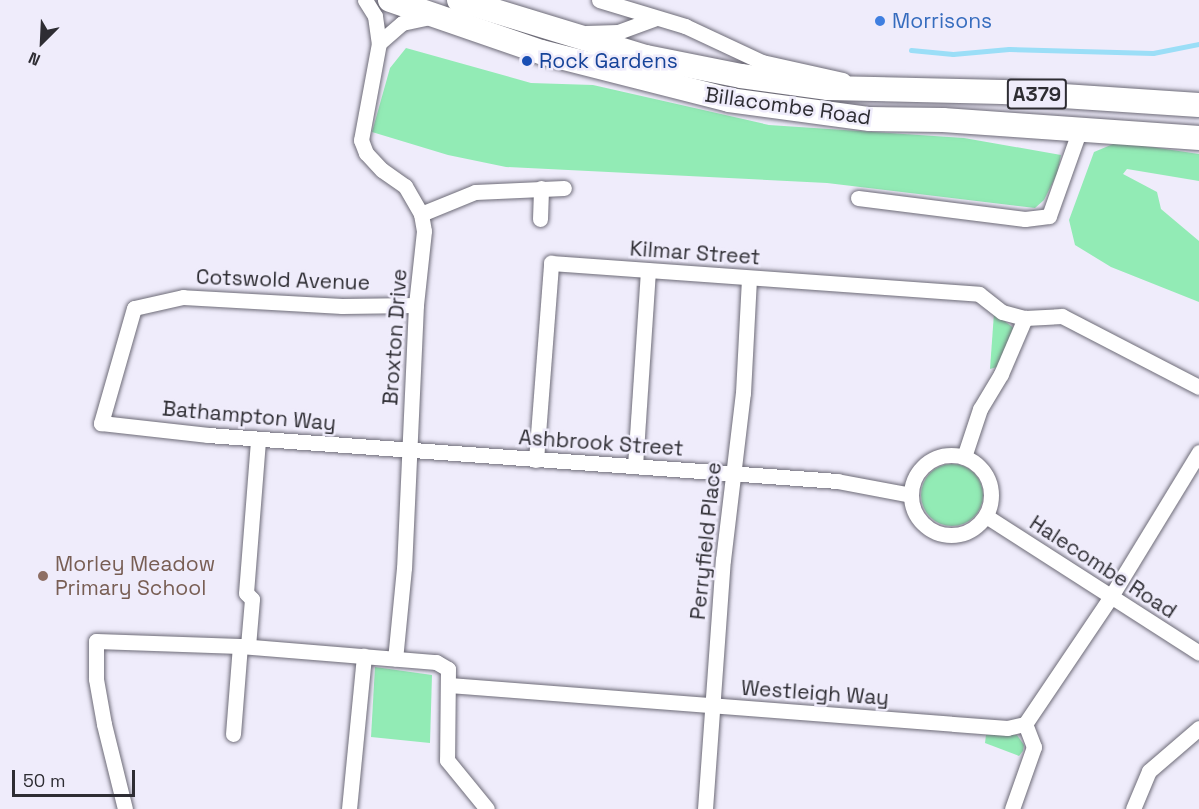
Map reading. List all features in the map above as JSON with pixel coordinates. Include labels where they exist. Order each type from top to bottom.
[{"type":"main road","name":"Billacombe Road","points":[[390,0],[541,52],[729,100],[870,120],[943,120],[1199,138]]},
{"type":"main road","name":"Billacombe Road","points":[[459,0],[646,57],[741,76],[828,88],[875,87],[1199,105]]},
{"type":"street","name":"Broxton Drive","points":[[365,0],[375,16],[379,43],[361,140],[374,162],[405,186],[421,214],[422,276],[416,305],[401,449],[404,568],[395,659]]},
{"type":"street","name":"Billacombe Road","points":[[599,0],[685,26],[762,62],[875,87]]},
{"type":"street","points":[[379,43],[402,22],[434,16]]},
{"type":"street","name":"Billacombe Road","points":[[562,33],[618,32],[656,18]]},
{"type":"street","points":[[858,198],[1025,219],[1049,216],[1080,129]]},
{"type":"street","points":[[540,219],[541,188]]},
{"type":"street","points":[[421,214],[475,192],[564,188]]},
{"type":"street","name":"Kilmar Street","points":[[536,459],[551,263],[979,294],[1002,312],[1025,318],[1062,316],[1199,387]]},
{"type":"street","points":[[635,466],[648,270]]},
{"type":"street","name":"Perryfield Place","points":[[705,809],[723,560],[735,473],[749,278]]},
{"type":"street","name":"Cotswold Avenue","points":[[101,423],[134,308],[183,297],[342,306],[416,305]]},
{"type":"street","points":[[964,458],[980,409],[1005,365],[1025,318]]},
{"type":"street","name":"Bathampton Way","points":[[101,423],[258,439],[401,449]]},
{"type":"street","points":[[234,734],[252,599],[246,593],[258,439]]},
{"type":"street","name":"Ashbrook Street","points":[[401,449],[848,482],[911,495]]},
{"type":"street","points":[[1012,809],[1034,747],[1025,724],[1110,598],[1199,452]]},
{"type":"street","points":[[946,455],[964,458],[978,465],[990,483],[991,494],[986,516],[966,532],[941,533],[920,519],[911,495],[913,483],[925,464],[946,455]]},
{"type":"street","name":"Halecombe Road","points":[[986,516],[1110,598],[1199,653]]},
{"type":"street","points":[[125,809],[104,724],[96,678],[96,641],[244,646],[436,662],[448,669],[444,752],[454,771],[487,809]]},
{"type":"street","points":[[350,809],[364,656]]},
{"type":"street","name":"Westleigh Way","points":[[449,685],[1006,728],[1025,724]]},
{"type":"street","points":[[1133,809],[1149,771],[1199,728]]},
{"type":"green space","points":[[406,48],[531,83],[593,85],[769,125],[964,138],[1061,155],[1057,174],[1044,200],[1035,208],[827,183],[506,167],[448,155],[372,132],[390,68]]},
{"type":"green space","points":[[1118,142],[1199,154],[1199,181],[1127,169],[1123,174],[1157,192],[1161,209],[1199,241],[1199,302],[1111,267],[1075,245],[1069,220],[1094,152]]},
{"type":"green space","points":[[994,313],[1015,329],[997,367],[990,369]]},
{"type":"green space","points":[[946,464],[958,464],[974,473],[981,483],[983,495],[981,507],[974,517],[958,526],[946,526],[935,521],[926,512],[921,501],[921,489],[926,478],[935,469]]},
{"type":"green space","points":[[375,667],[432,675],[430,743],[371,737]]},
{"type":"green space","points":[[986,735],[1017,735],[1024,745],[1023,751],[1019,756],[985,743]]},
{"type":"waterway","points":[[911,50],[953,54],[1009,49],[1153,53],[1199,44]]},
{"type":"place","name":"Morrisons","points":[[880,21]]},
{"type":"place","name":"Rock Gardens","points":[[527,61]]},
{"type":"place","name":"Morley Meadow Primary School","points":[[43,576]]}]
